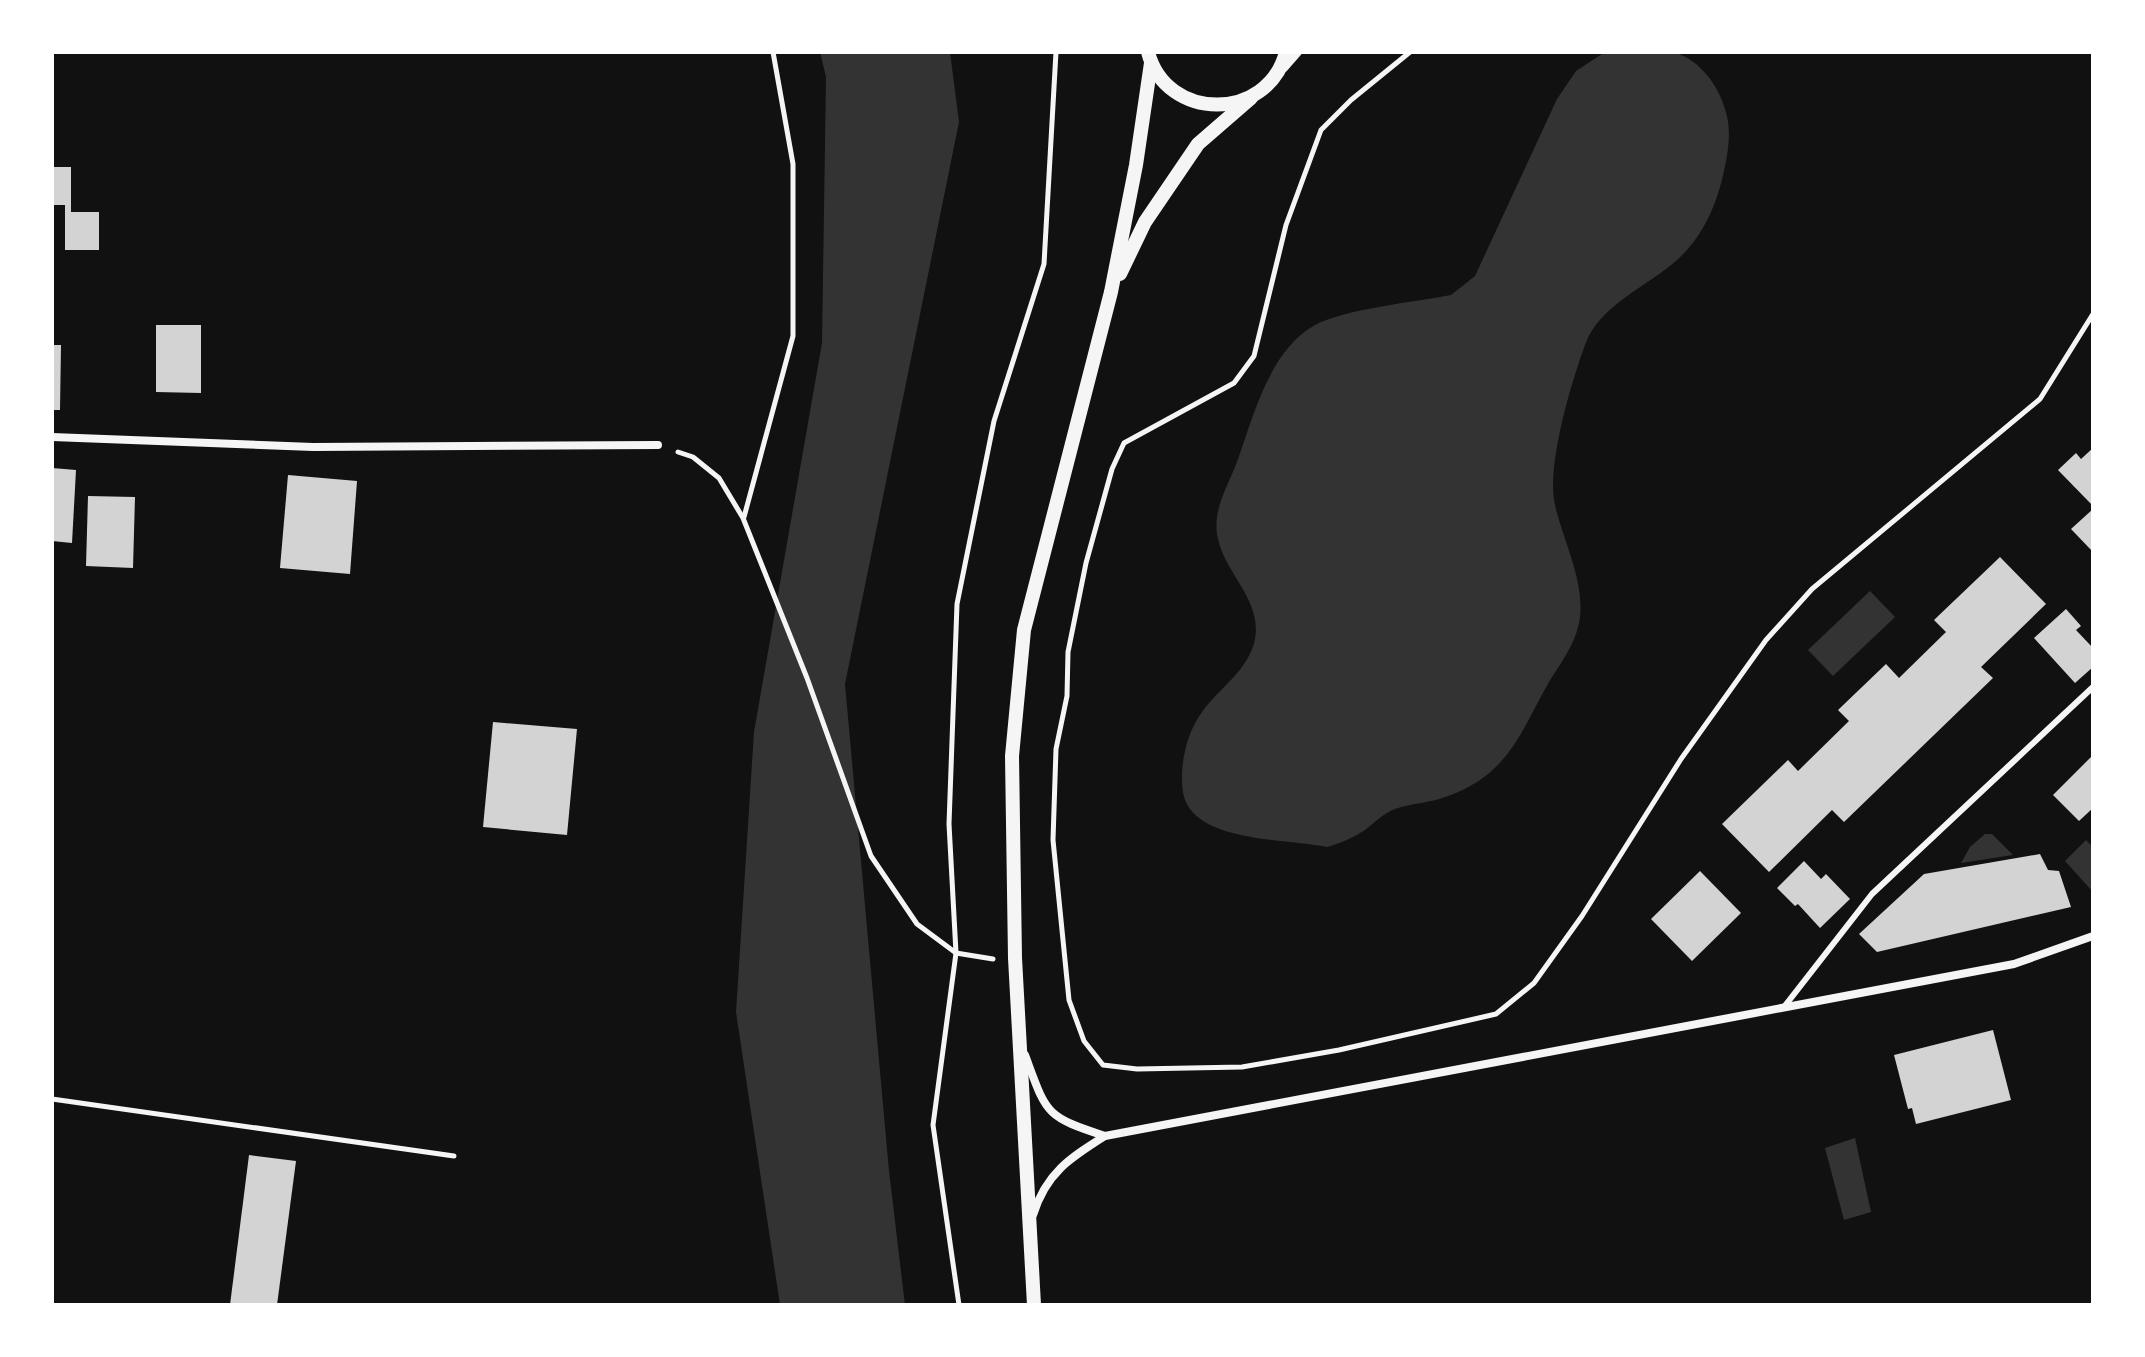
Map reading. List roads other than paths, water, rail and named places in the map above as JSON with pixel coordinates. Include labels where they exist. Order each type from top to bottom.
[{"type":"street","points":[[1270,83],[1286,52]]},
{"type":"street","points":[[1111,292],[1145,222],[1198,144],[1270,83],[1298,52]]},
{"type":"street","points":[[1149,57],[1164,82],[1182,97],[1205,105],[1229,105],[1251,98]]},
{"type":"street","points":[[1034,1305],[1015,958],[1012,756],[1024,630],[1111,292],[1136,165],[1149,57]]},
{"type":"street","points":[[52,437],[313,447],[658,445]]},
{"type":"street","points":[[1029,1227],[1039,1196],[1055,1171],[1105,1136],[2014,964],[2093,936]]},
{"type":"street","points":[[1019,1040],[1042,1101],[1055,1116],[1070,1125],[1105,1136]]},
{"type":"lane","points":[[1784,1007],[1872,894],[2093,687]]}]
